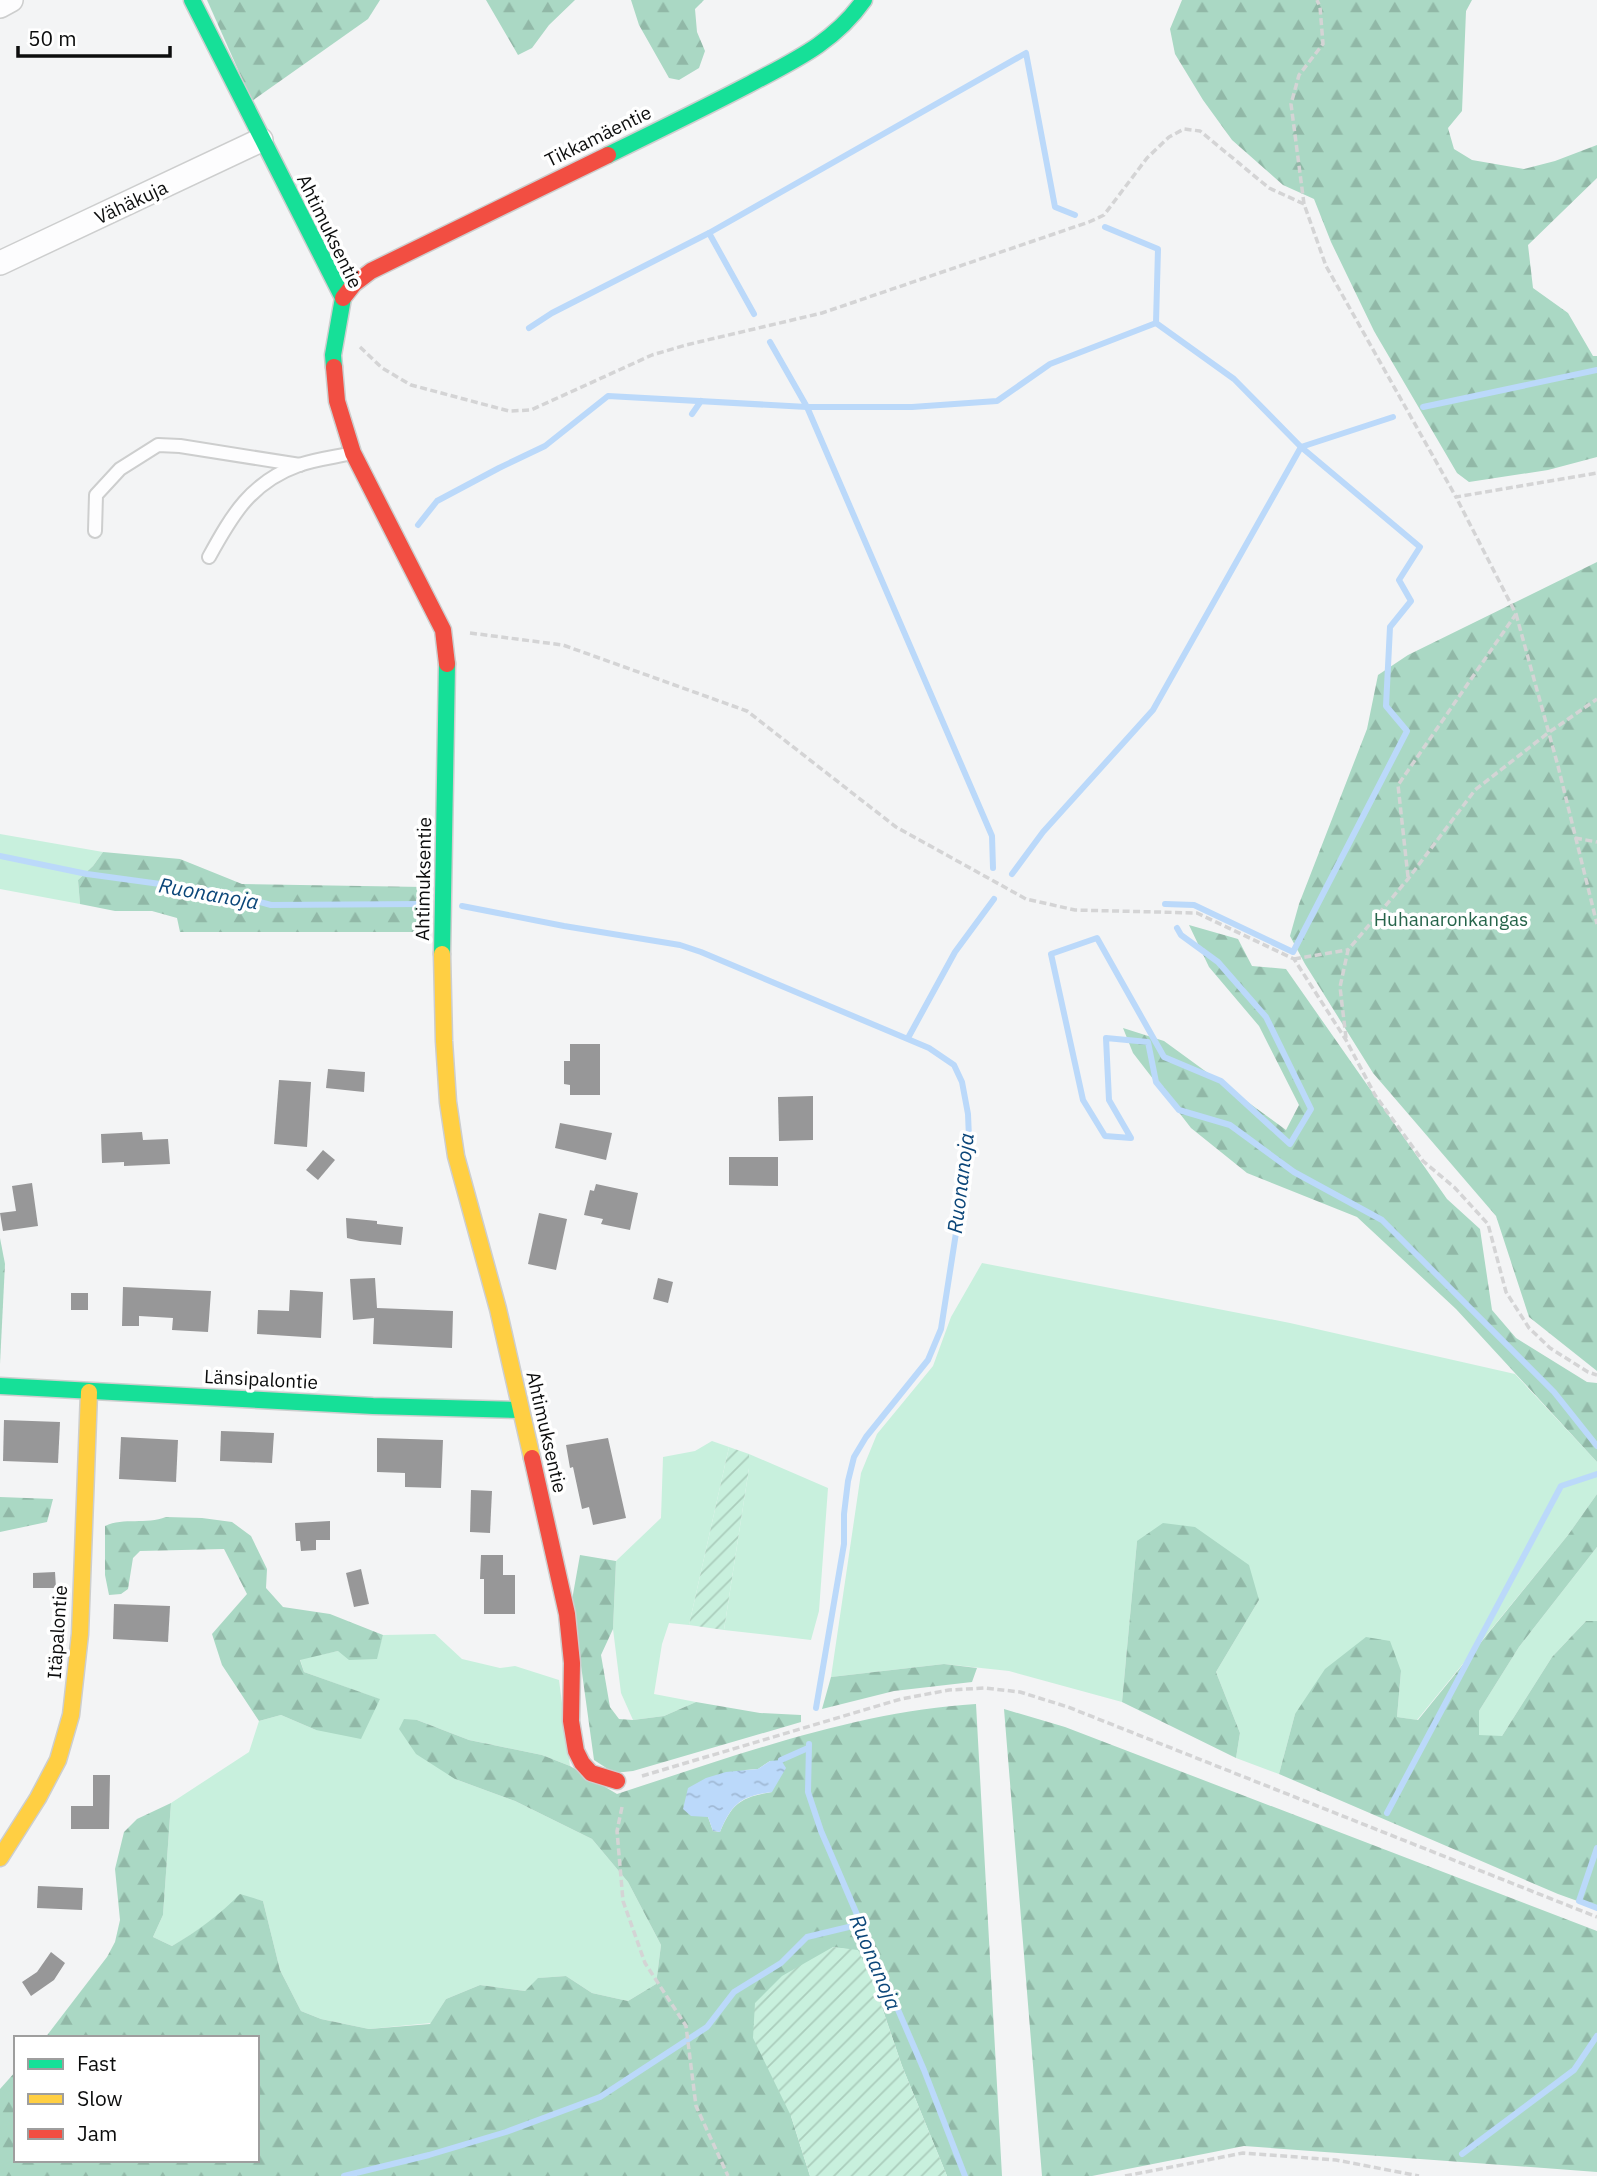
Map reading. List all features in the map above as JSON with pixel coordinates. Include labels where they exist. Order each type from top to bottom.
[{"type":"street","points":[[0,6],[11,0]]},
{"type":"street","name":"Ahtimuksentie","points":[[192,0],[261,141],[343,298],[333,355],[337,401],[354,453],[443,630],[448,675],[442,948],[443,1041],[456,1156],[498,1309],[567,1614],[572,1661],[574,1747],[590,1772],[601,1778],[617,1781]]},
{"type":"street","name":"Tikkamäentie","points":[[343,298],[354,284],[383,264],[708,106],[806,54],[834,35],[864,0]]},
{"type":"street","name":"Vähäkuja","points":[[0,263],[261,141]]},
{"type":"street","name":"Länsipalontie","points":[[0,1386],[373,1406],[520,1410]]},
{"type":"street","name":"Itäpalontie","points":[[0,1858],[57,1761],[69,1721],[80,1634],[89,1392]]},
{"type":"lane","points":[[95,531],[96,495],[120,468],[158,445],[300,465]]},
{"type":"lane","points":[[209,557],[222,533],[251,493],[269,479],[300,465],[354,453]]},
{"type":"path","points":[[1317,0],[1323,44],[1299,75],[1291,104],[1304,204],[1326,266],[1456,496],[1516,614],[1558,765],[1597,924]]},
{"type":"path","points":[[337,324],[382,368],[411,385],[509,411],[531,410],[652,355],[822,313],[1089,222],[1104,215],[1147,158],[1169,137],[1184,129],[1200,131],[1269,188],[1304,204]]},
{"type":"path","points":[[1456,496],[1597,473]]},
{"type":"path","points":[[1408,879],[1398,785],[1516,614]]},
{"type":"path","points":[[443,630],[563,645],[747,711],[896,827],[1026,899],[1075,910],[1197,913],[1294,959],[1346,1040],[1375,1095],[1423,1161],[1454,1187],[1488,1224],[1506,1292],[1529,1328],[1550,1348],[1588,1373],[1597,1375]]},
{"type":"path","points":[[1346,1040],[1340,987],[1348,950],[1408,879],[1475,790],[1597,699]]},
{"type":"path","points":[[1575,838],[1597,842]]},
{"type":"path","points":[[1294,959],[1348,950]]},
{"type":"path","points":[[617,1781],[901,1699],[949,1690],[985,1688],[1020,1692],[1068,1707],[1597,1917]]},
{"type":"path","points":[[622,1806],[617,1831],[623,1901],[645,1963],[686,2025],[696,2106],[728,2176]]},
{"type":"path","points":[[1125,2176],[1243,2153],[1336,2160],[1419,2176]]},
{"type":"green space","points":[[207,0],[380,0],[368,19],[252,101]]},
{"type":"green space","points":[[486,0],[575,0],[549,25],[532,48],[518,55]]},
{"type":"green space","points":[[631,0],[704,0],[695,9],[697,32],[705,51],[699,68],[679,80],[669,78],[639,25]]},
{"type":"green space","points":[[1182,0],[1472,0],[1466,11],[1462,111],[1448,128],[1454,149],[1472,160],[1524,169],[1597,145],[1597,178],[1528,245],[1533,288],[1568,313],[1593,356],[1597,356],[1597,457],[1548,470],[1469,482],[1457,473],[1374,331],[1331,242],[1314,199],[1283,185],[1232,140],[1175,54],[1170,29]]},
{"type":"green space","name":"Huhanaronkangas","points":[[1597,562],[1597,1371],[1529,1317],[1496,1216],[1373,1073],[1290,936],[1299,904],[1367,729],[1378,675],[1408,655]]},
{"type":"green space","points":[[0,834],[103,852],[78,880],[80,904],[0,889]]},
{"type":"green space","points":[[103,852],[180,859],[242,884],[424,887],[425,932],[180,932],[177,918],[152,911],[115,911],[80,904],[78,880]]},
{"type":"green space","points":[[1189,925],[1238,939],[1252,966],[1286,969],[1447,1199],[1480,1229],[1492,1310],[1516,1338],[1587,1382],[1597,1383],[1597,1462],[1456,1309],[1357,1217],[1247,1173],[1191,1128],[1133,1053],[1123,1028],[1164,1041],[1286,1130],[1299,1105],[1259,1026],[1209,967]]},
{"type":"green space","points":[[0,1238],[5,1264],[0,1364]]},
{"type":"green space","points":[[982,1263],[1290,1323],[1515,1374],[1597,1462],[1597,1494],[1568,1535],[1417,1720],[1397,1717],[1401,1671],[1295,1714],[1279,1774],[1236,1758],[1240,1733],[1216,1672],[1259,1600],[1137,1541],[1122,1702],[1009,1671],[944,1664],[831,1677],[861,1473],[877,1434],[933,1366],[951,1317]]},
{"type":"green space","points":[[712,1441],[729,1447],[689,1625],[669,1623],[662,1644],[654,1694],[696,1702],[664,1716],[633,1720],[621,1693],[613,1629],[616,1561],[661,1518],[663,1457],[695,1451]]},
{"type":"green space","points":[[729,1447],[749,1454],[749,1468],[724,1630],[689,1625]]},
{"type":"green space","points":[[749,1454],[828,1488],[819,1611],[811,1640],[724,1630]]},
{"type":"green space","points":[[1597,1494],[1597,1547],[1519,1647],[1479,1711],[1479,1735],[1502,1736],[1552,1657],[1586,1621],[1597,1621],[1597,1908],[1558,1894],[1279,1774],[1295,1714],[1325,1669],[1366,1637],[1390,1641],[1401,1671],[1397,1717],[1418,1720],[1568,1535]]},
{"type":"green space","points":[[0,1497],[53,1499],[47,1522],[0,1532]]},
{"type":"green space","points":[[166,1517],[232,1522],[251,1536],[267,1569],[266,1588],[283,1607],[330,1614],[383,1635],[377,1659],[349,1660],[338,1651],[300,1660],[304,1672],[380,1699],[361,1739],[316,1730],[281,1715],[259,1721],[222,1665],[212,1634],[247,1594],[224,1549],[140,1551],[133,1558],[128,1589],[121,1594],[109,1595],[105,1575],[105,1526]]},
{"type":"green space","points":[[1163,1523],[1195,1527],[1249,1565],[1259,1600],[1216,1672],[1240,1733],[1236,1758],[1122,1702],[1137,1541]]},
{"type":"green space","points":[[1597,1547],[1597,1621],[1586,1621],[1552,1657],[1502,1736],[1479,1736],[1479,1711],[1519,1647]]},
{"type":"green space","points":[[580,1555],[616,1561],[613,1629],[601,1655],[610,1707],[619,1719],[664,1716],[696,1702],[760,1713],[801,1715],[801,1722],[633,1771],[614,1773],[594,1760],[572,1600]]},
{"type":"green space","points":[[435,1634],[462,1659],[500,1668],[515,1666],[559,1680],[570,1766],[542,1755],[469,1740],[417,1720],[455,1779],[515,1801],[592,1839],[628,1882],[661,1945],[656,1984],[628,2001],[592,1993],[566,1976],[539,1978],[525,1991],[480,1985],[446,1999],[431,2023],[369,2029],[321,2019],[301,2011],[280,1970],[263,1901],[240,1895],[208,1923],[172,1946],[153,1937],[163,1915],[171,1803],[249,1752],[259,1721],[281,1715],[316,1730],[379,1699],[304,1672],[300,1659],[338,1651],[376,1659],[383,1635]]},
{"type":"green space","points":[[944,1664],[977,1668],[972,1682],[894,1691],[822,1709],[831,1677]]},
{"type":"green space","points":[[976,1704],[1002,2176],[947,2176],[902,2066],[875,1987],[858,1951],[833,1947],[791,2116],[810,2176],[0,2176],[0,2089],[14,2073],[14,2162],[259,2162],[259,2036],[47,2036],[107,1957],[115,1942],[120,1920],[115,1869],[124,1832],[137,1819],[171,1803],[163,1915],[153,1937],[172,1946],[208,1922],[240,1894],[263,1901],[280,1970],[301,2011],[321,2019],[369,2029],[430,2024],[446,1999],[480,1985],[525,1991],[538,1978],[566,1976],[592,1993],[628,2001],[656,1984],[661,1945],[628,1882],[592,1839],[515,1801],[455,1779],[416,1754],[399,1729],[404,1719],[417,1720],[469,1740],[542,1755],[570,1766],[617,1794],[749,1751],[885,1716]],"holes":[[[770,1761],[772,1792],[752,1796],[734,1808],[720,1832],[713,1831],[708,1817],[745,1770],[758,1769]]]},
{"type":"green space","points":[[1004,1709],[1065,1727],[1597,1931],[1597,2172],[1244,2146],[1092,2176],[1042,2176]]},
{"type":"green space","points":[[833,1947],[858,1950],[875,1987],[902,2066],[947,2176],[810,2176],[791,2116],[753,2038],[755,2003],[782,1976]]},
{"type":"water","points":[[781,1760],[786,1768],[772,1792],[752,1796],[739,1803],[729,1814],[720,1832],[713,1831],[708,1817],[691,1816],[683,1809],[688,1788],[706,1778],[726,1772],[758,1769],[770,1761]]},
{"type":"building","points":[[570,1044],[600,1044],[600,1095],[570,1095],[570,1085],[564,1084],[564,1061],[570,1061]]},
{"type":"building","points":[[328,1069],[365,1072],[364,1092],[326,1088]]},
{"type":"building","points":[[279,1080],[311,1082],[307,1147],[274,1144]]},
{"type":"building","points":[[813,1096],[813,1140],[779,1141],[778,1097]]},
{"type":"building","points":[[560,1123],[612,1133],[606,1160],[555,1148]]},
{"type":"building","points":[[142,1132],[143,1140],[168,1139],[170,1164],[124,1166],[124,1162],[102,1163],[101,1134]]},
{"type":"building","points":[[323,1150],[335,1160],[318,1180],[306,1170]]},
{"type":"building","points":[[729,1157],[778,1157],[778,1186],[729,1185]]},
{"type":"building","points":[[32,1183],[38,1226],[3,1231],[0,1213],[16,1211],[12,1186]]},
{"type":"building","points":[[596,1184],[638,1193],[630,1230],[601,1224],[603,1219],[584,1215],[590,1190],[594,1191]]},
{"type":"building","points":[[539,1213],[567,1219],[556,1270],[528,1264]]},
{"type":"building","points":[[346,1218],[403,1227],[401,1245],[347,1238]]},
{"type":"building","points":[[375,1278],[377,1308],[453,1311],[452,1348],[373,1344],[374,1318],[353,1320],[350,1279]]},
{"type":"building","points":[[658,1278],[673,1282],[668,1303],[653,1299]]},
{"type":"building","points":[[123,1287],[211,1291],[208,1332],[172,1330],[173,1318],[139,1316],[139,1326],[122,1326]]},
{"type":"building","points":[[290,1290],[323,1292],[321,1338],[257,1334],[258,1310],[289,1311]]},
{"type":"building","points":[[71,1293],[88,1293],[88,1310],[71,1310]]},
{"type":"building","points":[[4,1420],[60,1422],[58,1463],[3,1461]]},
{"type":"building","points":[[221,1431],[274,1433],[272,1463],[220,1461]]},
{"type":"building","points":[[121,1437],[178,1440],[176,1482],[119,1479]]},
{"type":"building","points":[[377,1438],[443,1440],[441,1488],[405,1487],[405,1473],[377,1472]]},
{"type":"building","points":[[608,1438],[626,1518],[593,1525],[589,1507],[582,1509],[566,1445]]},
{"type":"building","points":[[471,1490],[492,1491],[490,1533],[470,1532]]},
{"type":"building","points":[[330,1521],[330,1540],[316,1540],[316,1550],[301,1551],[300,1541],[296,1541],[295,1523]]},
{"type":"building","points":[[481,1555],[503,1555],[503,1575],[515,1575],[515,1614],[484,1614],[484,1579],[480,1579]]},
{"type":"building","points":[[361,1569],[369,1604],[354,1607],[346,1573]]},
{"type":"building","points":[[55,1572],[56,1588],[33,1588],[33,1573]]},
{"type":"building","points":[[114,1604],[170,1606],[168,1642],[113,1639]]},
{"type":"building","points":[[93,1775],[110,1775],[109,1829],[71,1829],[71,1806],[93,1806]]},
{"type":"building","points":[[38,1886],[83,1888],[82,1910],[37,1908]]},
{"type":"building","points":[[51,1952],[65,1963],[54,1980],[31,1996],[22,1982],[37,1972]]},
{"type":"waterway","points":[[529,328],[552,313],[709,233],[1026,53],[1055,207],[1075,215]]},
{"type":"waterway","points":[[1105,227],[1158,249],[1156,323],[1234,379],[1301,447],[1420,547],[1399,580],[1411,601],[1390,627],[1386,706],[1407,731],[1293,952],[1194,905],[1165,904]]},
{"type":"waterway","points":[[709,233],[754,314]]},
{"type":"waterway","points":[[418,525],[437,501],[545,446],[608,396],[807,407],[912,407],[997,401],[1050,364],[1156,323]]},
{"type":"waterway","points":[[770,342],[807,407],[992,836],[993,868]]},
{"type":"waterway","points":[[1423,407],[1597,370]]},
{"type":"waterway","points":[[692,414],[701,401]]},
{"type":"waterway","points":[[1012,874],[1043,832],[1153,710],[1301,447],[1393,417]]},
{"type":"waterway","name":"Ruonanoja","points":[[0,856],[87,874],[226,893],[271,905],[420,904]]},
{"type":"waterway","points":[[908,1038],[955,952],[994,899]]},
{"type":"waterway","name":"Ruonanoja","points":[[462,906],[680,945],[701,952],[929,1048],[954,1065],[962,1082],[969,1138],[941,1329],[928,1360],[866,1437],[854,1457],[844,1514],[844,1544],[816,1708]]},
{"type":"waterway","points":[[1177,928],[1181,935],[1218,962],[1266,1017],[1311,1109],[1290,1144],[1221,1081],[1164,1057],[1097,938],[1051,954],[1083,1100],[1105,1136],[1131,1138],[1109,1100],[1106,1038],[1148,1042],[1156,1082],[1179,1110],[1230,1125],[1294,1172],[1382,1220],[1554,1392],[1597,1446]]},
{"type":"waterway","points":[[1387,1813],[1561,1486],[1597,1474]]},
{"type":"waterway","name":"Ruonanoja","points":[[809,1744],[808,1792],[821,1831],[924,2070],[965,2176]]},
{"type":"waterway","points":[[781,1760],[808,1748]]},
{"type":"waterway","points":[[1597,1848],[1579,1901],[1597,1908]]},
{"type":"waterway","points":[[344,2176],[506,2132],[600,2097],[707,2027],[734,1992],[781,1963],[807,1937],[861,1924]]},
{"type":"waterway","points":[[1462,2154],[1574,2070],[1597,2036]]},
{"type":"traffic: fast","points":[[192,0],[343,298],[333,355],[334,367]]},
{"type":"traffic: fast","points":[[608,155],[812,50],[840,28],[864,0]]},
{"type":"traffic: fast","points":[[442,954],[447,664]]},
{"type":"traffic: fast","points":[[0,1386],[373,1406],[520,1410]]},
{"type":"traffic: slow","points":[[442,954],[448,1102],[456,1156],[498,1309],[532,1458]]},
{"type":"traffic: slow","points":[[0,1858],[38,1798],[58,1760],[71,1715],[80,1634],[89,1392]]},
{"type":"traffic: jam","points":[[343,298],[354,284],[371,271],[608,155]]},
{"type":"traffic: jam","points":[[334,367],[337,401],[353,453],[443,630],[447,664]]},
{"type":"traffic: jam","points":[[532,1458],[567,1614],[572,1663],[571,1721],[576,1751],[591,1773],[617,1781]]}]
